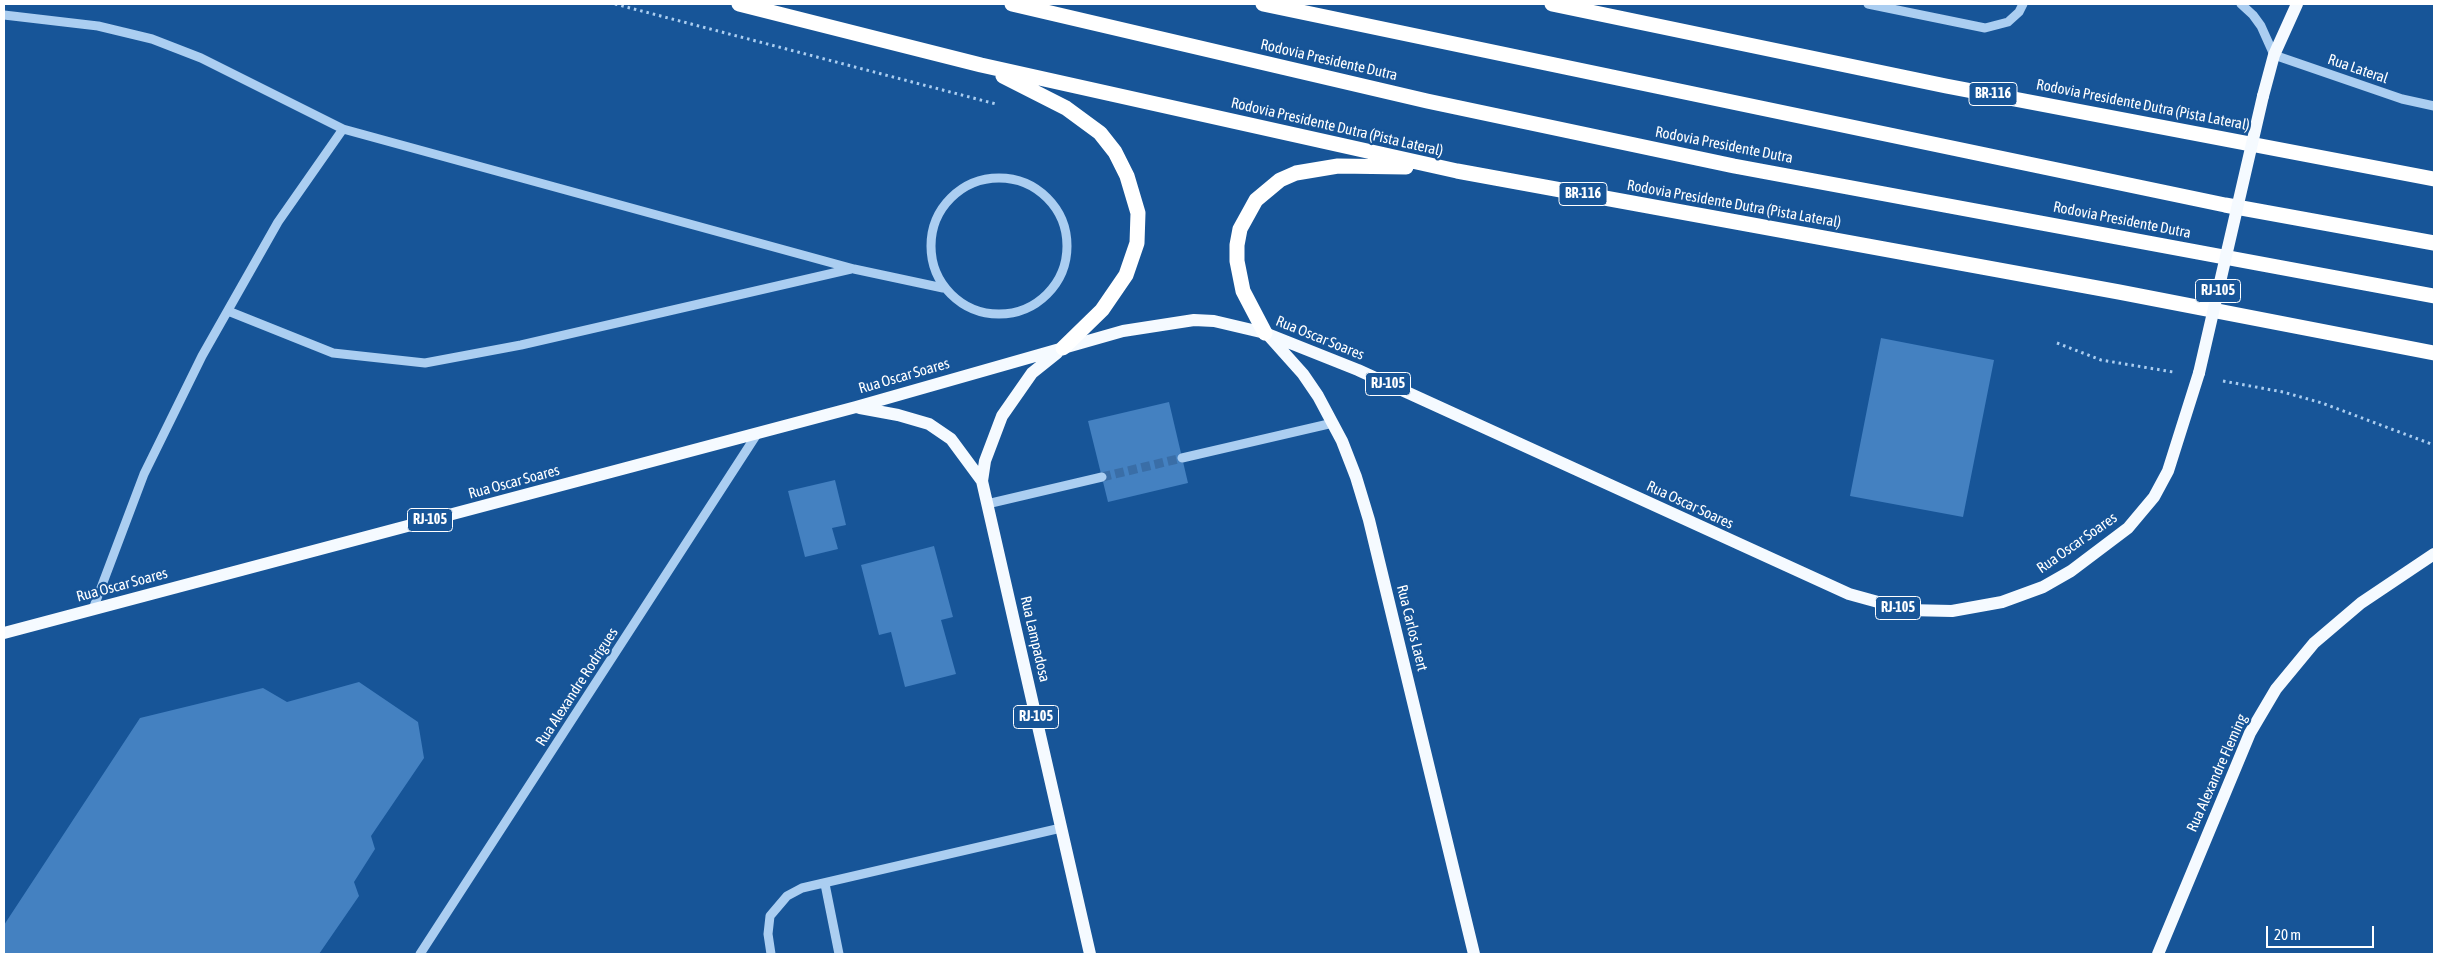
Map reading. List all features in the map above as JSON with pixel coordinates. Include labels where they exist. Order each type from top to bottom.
[{"type":"highway","name":"Rodovia Presidente Dutra (Pista Lateral)","points":[[739,4],[981,65],[1457,171],[2119,292],[2434,353]]},
{"type":"highway","name":"Rodovia Presidente Dutra","points":[[1012,4],[1427,100],[1734,166],[2434,296]]},
{"type":"highway","points":[[1263,4],[2225,205],[2434,242]]},
{"type":"highway","name":"Rodovia Presidente Dutra (Pista Lateral)","points":[[1552,4],[1946,86],[2434,179]]},
{"type":"highway","points":[[981,65],[1066,108],[1100,133],[1115,152],[1127,176],[1138,213],[1137,243],[1126,275],[1102,310],[1063,348]]},
{"type":"highway","points":[[1265,333],[1243,291],[1236,261],[1240,229],[1248,212],[1267,188],[1296,173],[1338,166],[1394,166],[1457,171]]},
{"type":"main road","name":"Rua Oscar Soares","points":[[4,633],[756,434],[1123,331],[1194,320],[1214,321],[1265,333],[1358,370],[1822,584],[1892,607],[1929,612],[1983,607],[2035,591],[2061,577],[2128,528],[2154,498],[2168,471],[2198,373],[2274,55],[2298,4]]},
{"type":"main road","name":"Rua Carlos Laert","points":[[1265,333],[1303,374],[1333,423],[1356,476],[1369,520],[1474,954]]},
{"type":"main road","points":[[982,481],[985,461],[996,431],[1012,399],[1032,373],[1063,348]]},
{"type":"main road","name":"Rua Lampadosa","points":[[856,407],[898,415],[929,424],[951,440],[982,481],[1090,954]]},
{"type":"main road","name":"Rua Alexandre Fleming","points":[[2158,954],[2250,733],[2276,689],[2314,643],[2361,603],[2434,554]]},
{"type":"street","points":[[1868,4],[1985,28],[2008,22],[2019,12],[2023,4]]},
{"type":"street","points":[[2241,4],[2261,26],[2274,55]]},
{"type":"street","points":[[4,15],[98,26],[152,39],[201,58],[344,129],[854,269],[943,288],[967,308],[997,316],[1027,310],[1053,291],[1067,263],[1068,232],[1055,204],[1031,184],[1001,176],[970,183],[946,201],[932,229],[931,260],[943,288]]},
{"type":"street","name":"Rua Lateral","points":[[2274,55],[2402,99],[2434,106]]},
{"type":"street","points":[[93,609],[144,474],[202,356],[278,222],[344,129]]},
{"type":"street","points":[[228,311],[333,353],[426,363],[522,345],[854,269]]},
{"type":"street","points":[[1182,458],[1333,423]]},
{"type":"street","name":"Rua Alexandre Rodrigues","points":[[420,954],[756,434]]},
{"type":"street","points":[[988,504],[1102,477]]},
{"type":"street","points":[[771,954],[768,934],[770,916],[776,906],[787,896],[802,888],[1062,828]]},
{"type":"street","points":[[825,884],[839,954]]},
{"type":"path","points":[[615,4],[1005,106]]},
{"type":"path","points":[[2057,343],[2101,360],[2165,371]]},
{"type":"path","points":[[2224,381],[2283,392],[2322,403],[2434,445]]},
{"type":"building","points":[[1881,338],[1994,360],[1963,517],[1850,496]]},
{"type":"building","points":[[1169,402],[1188,483],[1108,502],[1088,421]]},
{"type":"building","points":[[835,480],[846,525],[832,528],[838,549],[805,557],[788,491]]},
{"type":"building","points":[[934,546],[953,617],[941,620],[956,674],[905,687],[891,632],[879,635],[861,565]]},
{"type":"building","points":[[359,682],[418,722],[424,758],[371,836],[375,849],[354,882],[359,896],[319,954],[4,954],[4,925],[140,718],[263,688],[287,702]]},
{"type":"tunnel","points":[[1102,477],[1182,458]]}]
